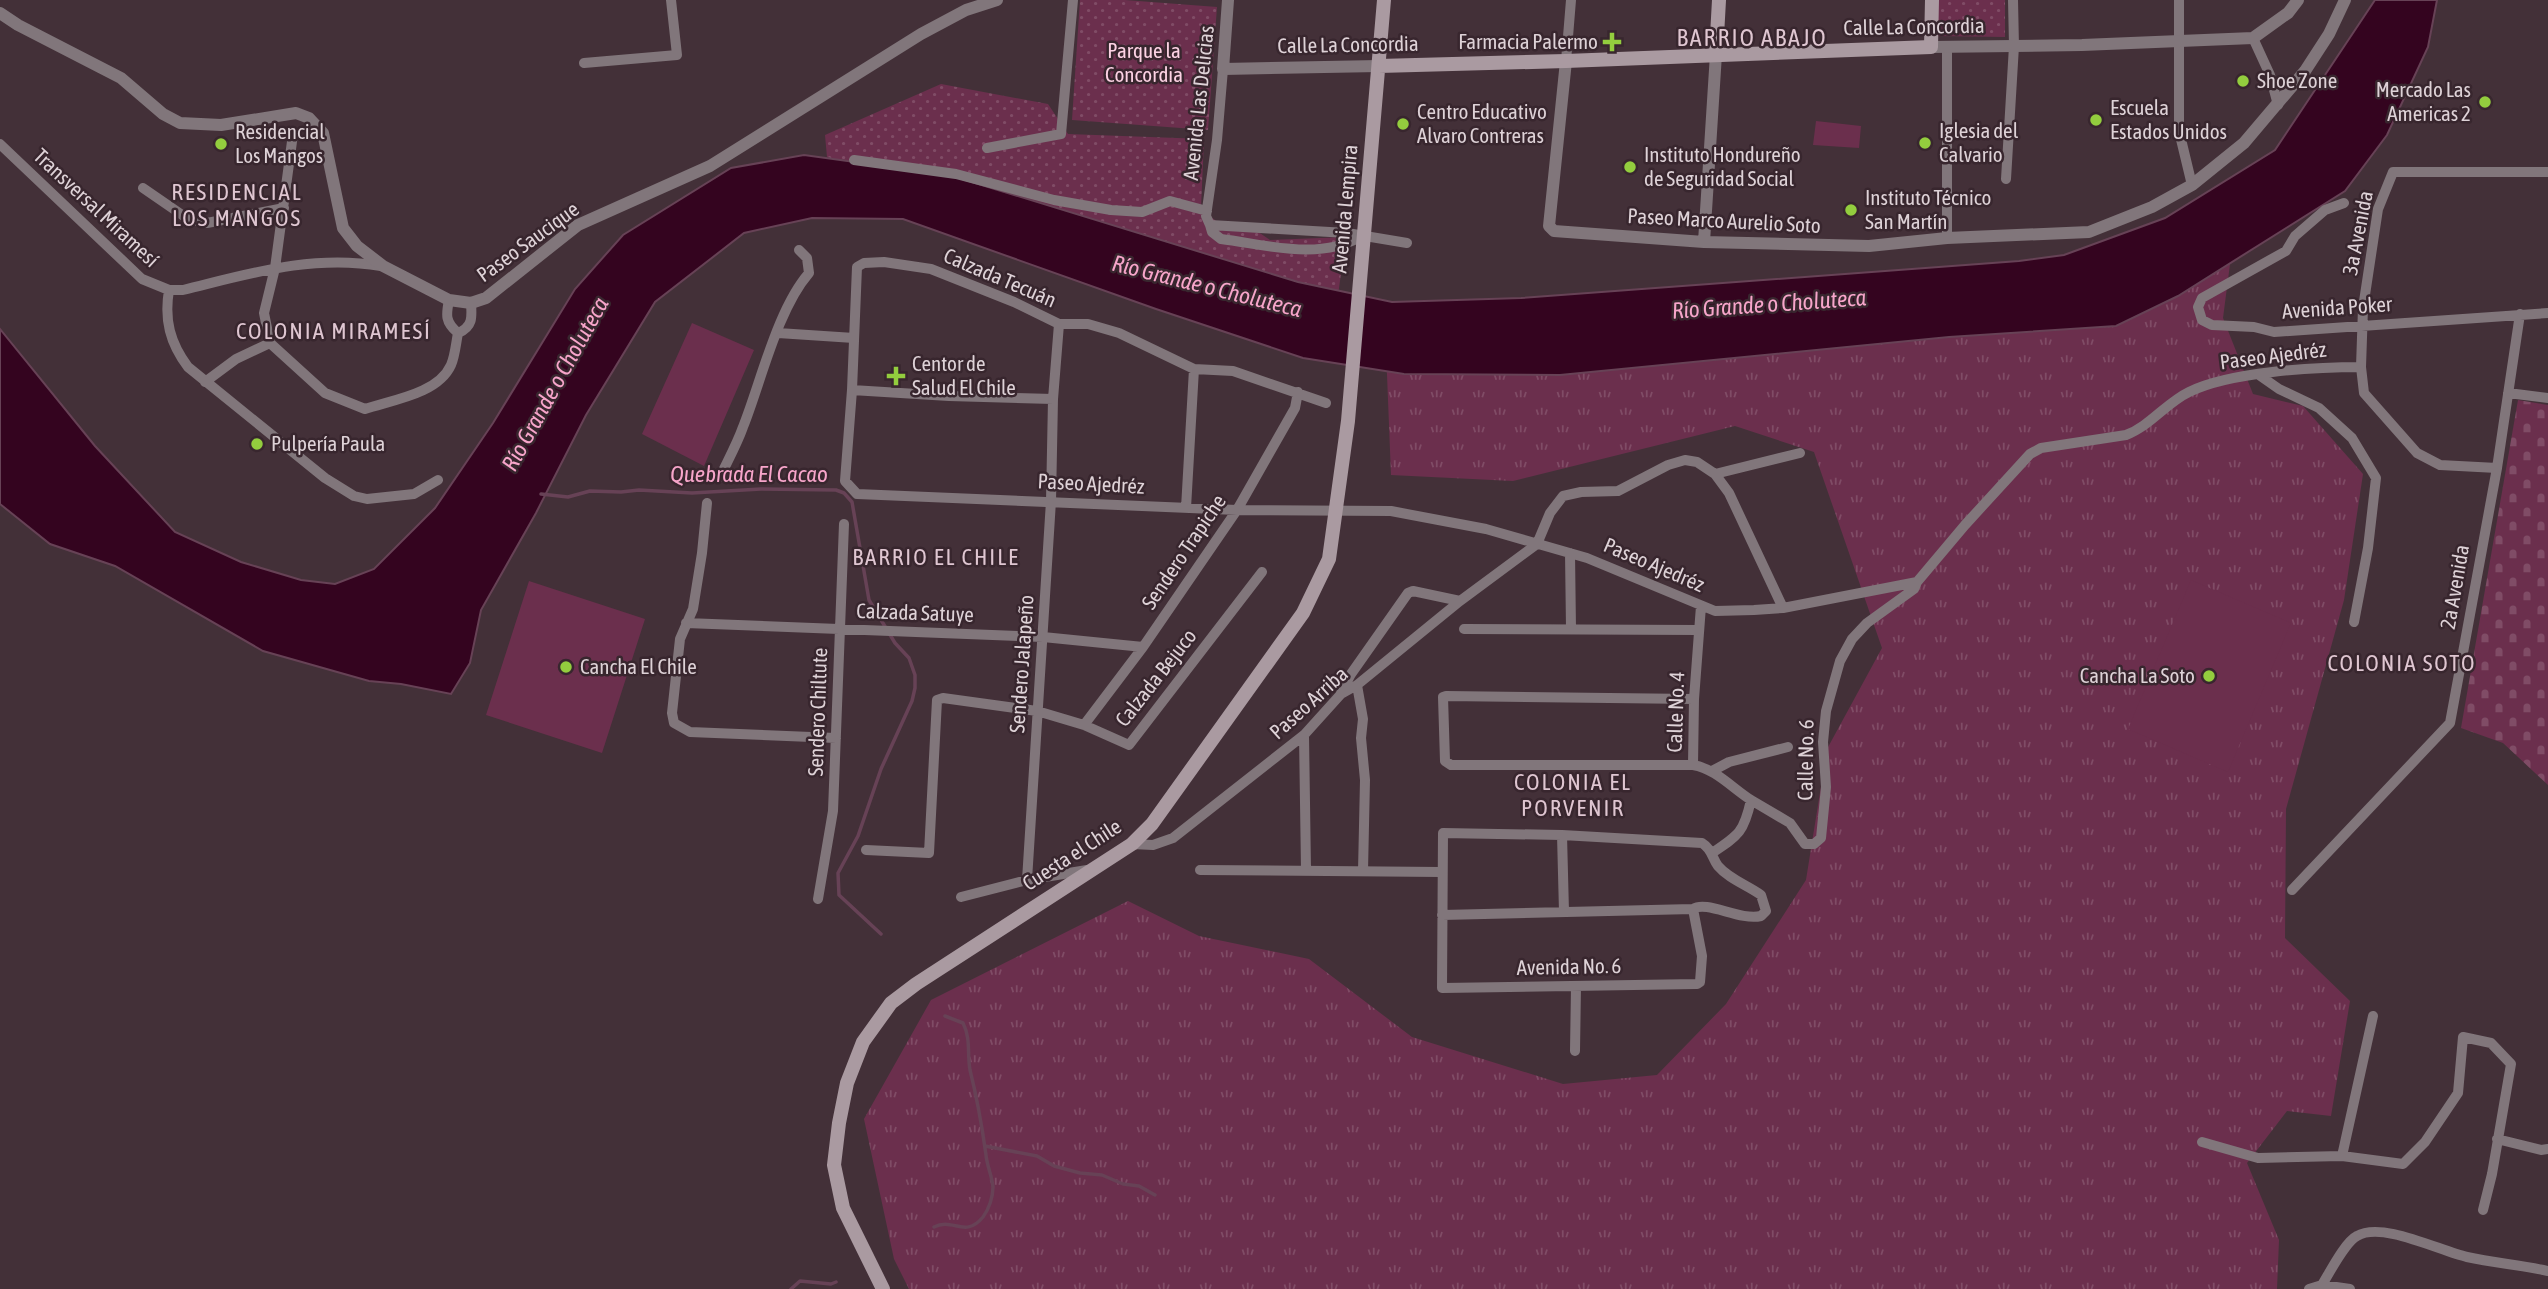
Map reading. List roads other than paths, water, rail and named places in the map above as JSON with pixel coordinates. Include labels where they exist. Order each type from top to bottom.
[{"type":"main road","name":"Avenida Lempira","points":[[1348,421],[1384,0]]},
{"type":"main road","points":[[1716,54],[1719,0]]},
{"type":"main road","points":[[1931,0],[1931,47]]},
{"type":"main road","name":"Calle La Concordia","points":[[1379,66],[1931,47]]},
{"type":"main road","name":"Cuesta el Chile","points":[[883,1289],[843,1208],[834,1166],[847,1083],[863,1042],[891,1003],[954,957],[1132,844],[1152,824],[1303,613],[1329,558],[1348,421]]},
{"type":"street","points":[[584,63],[677,55],[671,0]]},
{"type":"street","name":"Paseo Saucique","points":[[0,13],[18,26],[121,78],[163,114],[180,123],[220,125],[296,113],[309,118],[323,133],[343,228],[357,246],[383,266],[449,300],[471,303],[486,298],[578,225],[709,166],[921,33],[966,10],[997,0]]},
{"type":"street","points":[[987,148],[1061,134],[1073,0]]},
{"type":"street","name":"Avenida Las Delicias","points":[[1207,211],[1217,140],[1228,0]]},
{"type":"street","points":[[1566,61],[1571,0]]},
{"type":"street","points":[[2007,179],[2014,46],[2013,0]]},
{"type":"street","points":[[2179,0],[2179,131],[2192,185]]},
{"type":"street","points":[[2278,105],[2270,75],[2253,38],[2288,13],[2298,0]]},
{"type":"street","name":"Paseo Marco Aurelio Soto","points":[[1566,61],[1549,226],[1554,231],[1704,242],[1869,246],[1947,238],[2082,234],[2152,207],[2192,185],[2244,143],[2305,71],[2329,34],[2345,0]]},
{"type":"street","name":"Calle La Concordia","points":[[1931,47],[2253,38]]},
{"type":"street","points":[[1947,47],[1947,238]]},
{"type":"street","points":[[1704,242],[1716,54]]},
{"type":"street","name":"Calle La Concordia","points":[[1223,69],[1379,66]]},
{"type":"street","points":[[293,134],[275,268],[264,313],[270,343],[324,393],[365,409],[425,389],[439,380],[451,365],[458,333]]},
{"type":"street","name":"Transversal Miramesí","points":[[0,144],[142,279],[169,290],[166,318],[175,349],[188,367],[325,478],[354,496],[368,499],[414,494],[438,480]]},
{"type":"street","points":[[854,160],[956,174],[1054,200],[1111,211],[1142,212],[1170,201],[1207,211],[1212,232],[1222,239],[1308,251],[1338,247],[1362,236]]},
{"type":"street","name":"3a Avenida","points":[[2497,468],[2440,465],[2417,453],[2364,393],[2361,367],[2363,308],[2378,209],[2393,172],[2548,172]]},
{"type":"street","points":[[143,188],[188,219],[206,223],[284,208]]},
{"type":"street","name":"Avenida Poker","points":[[2344,204],[2325,210],[2295,236],[2286,251],[2202,298],[2198,307],[2202,320],[2212,326],[2254,327],[2274,332],[2548,313]]},
{"type":"street","points":[[1210,225],[1362,236],[1407,243]]},
{"type":"street","points":[[720,477],[743,429],[794,293],[809,273],[807,258],[799,250]]},
{"type":"street","points":[[169,290],[183,290],[287,265],[343,262],[383,266]]},
{"type":"street","name":"Calzada Tecuán","points":[[855,338],[857,267],[864,262],[884,262],[931,269],[1014,302],[1059,324],[1088,324],[1119,333],[1194,369],[1233,371],[1326,403]]},
{"type":"street","points":[[449,300],[446,315],[448,325],[458,333]]},
{"type":"street","points":[[458,333],[467,329],[472,319],[471,303]]},
{"type":"street","name":"2a Avenida","points":[[2292,890],[2449,723],[2497,468],[2520,314]]},
{"type":"street","name":"Sendero Jalapeño","points":[[1027,880],[1044,637],[1053,399],[1059,324]]},
{"type":"street","points":[[778,333],[855,338],[852,390],[1053,399]]},
{"type":"street","points":[[205,382],[219,369],[270,343]]},
{"type":"street","name":"Paseo Ajedréz","points":[[852,390],[845,481],[858,494],[1237,510],[1391,510],[1486,529],[1587,558],[1715,611],[1783,608],[1917,582],[2030,454],[2041,448],[2126,435],[2136,431],[2190,391],[2217,381],[2325,367],[2361,367]]},
{"type":"street","points":[[1186,508],[1194,369]]},
{"type":"street","points":[[2259,375],[2278,389],[2319,408],[2352,438],[2376,478],[2368,548],[2354,622]]},
{"type":"street","name":"Sendero Trapiche","points":[[1084,725],[1143,647],[1237,510],[1296,408],[1298,392]]},
{"type":"street","points":[[2508,393],[2548,398]]},
{"type":"street","points":[[1714,474],[1800,453]]},
{"type":"street","points":[[1537,544],[1550,513],[1563,496],[1581,492],[1618,491],[1668,464],[1685,460],[1697,462],[1714,474],[1729,493],[1783,608]]},
{"type":"street","points":[[707,503],[693,609],[680,639],[672,713],[674,723],[690,732],[836,738]]},
{"type":"street","name":"Sendero Chiltute","points":[[818,899],[832,811],[844,524]]},
{"type":"street","name":"Paseo Arriba","points":[[1132,844],[1153,845],[1174,838],[1304,735],[1341,694],[1357,685],[1460,600],[1537,544]]},
{"type":"street","points":[[1570,553],[1571,629]]},
{"type":"street","name":"Calzada Bejuco","points":[[866,850],[929,853],[937,700],[943,698],[1037,711],[1084,725],[1129,745],[1262,572]]},
{"type":"street","name":"Calle No. 6","points":[[1814,844],[1821,838],[1823,825],[1826,787],[1823,742],[1826,710],[1840,661],[1852,639],[1867,623],[1913,589],[1917,582]]},
{"type":"street","points":[[1341,694],[1351,674],[1408,593],[1413,591],[1460,600]]},
{"type":"street","name":"Calle No. 4","points":[[1701,606],[1694,699],[1693,765],[1712,771],[1751,800],[1790,822],[1805,844],[1814,844]]},
{"type":"street","name":"Calzada Satuye","points":[[686,623],[1044,637],[1143,647]]},
{"type":"street","points":[[1464,629],[1699,630]]},
{"type":"street","points":[[1357,685],[1363,719],[1361,738],[1366,780],[1363,871]]},
{"type":"street","points":[[1693,765],[1451,765],[1445,761],[1443,697],[1694,699]]},
{"type":"street","points":[[1304,735],[1306,870]]},
{"type":"street","points":[[1712,771],[1729,762],[1788,747]]},
{"type":"street","points":[[1712,853],[1732,839],[1746,824],[1751,800]]},
{"type":"street","points":[[1443,833],[1562,835],[1702,843],[1712,853],[1716,864],[1729,876],[1761,895],[1766,911],[1754,918],[1743,918],[1706,905],[1693,909],[1442,915],[1443,833]]},
{"type":"street","points":[[1562,835],[1563,912]]},
{"type":"street","points":[[961,897],[1027,880],[1091,870]]},
{"type":"street","points":[[1200,870],[1441,872]]},
{"type":"street","name":"Avenida No. 6","points":[[1442,915],[1442,988],[1697,984],[1700,982],[1702,956],[1693,909]]},
{"type":"street","points":[[1576,1051],[1577,986]]},
{"type":"street","points":[[2342,1156],[2374,1016]]},
{"type":"street","points":[[2202,1142],[2258,1158],[2342,1156],[2403,1164],[2425,1142],[2458,1093],[2463,1037],[2491,1043],[2511,1064],[2483,1210]]},
{"type":"street","points":[[2497,1139],[2541,1150],[2548,1149]]},
{"type":"street","points":[[2322,1285],[2350,1241],[2358,1235],[2368,1233],[2400,1235],[2463,1256],[2548,1271]]},
{"type":"street","points":[[2309,1289],[2322,1285],[2350,1289]]},
{"type":"water","name":"Río Grande o Choluteca","points":[[2375,0],[2437,0],[2428,47],[2387,135],[2345,191],[2178,296],[2116,326],[1949,337],[1560,375],[1404,374],[1303,358],[903,219],[812,218],[744,233],[655,302],[586,415],[536,513],[481,610],[470,663],[451,694],[369,681],[263,651],[115,566],[50,544],[0,504],[0,329],[95,446],[175,532],[241,562],[301,580],[335,584],[374,569],[435,508],[493,423],[575,289],[623,235],[731,168],[804,155],[949,175],[1298,282],[1392,302],[1521,298],[2019,261],[2064,255],[2165,218],[2275,150]]},
{"type":"waterway","points":[[2402,95],[2414,97]]},
{"type":"waterway","name":"Quebrada El Cacao","points":[[541,494],[568,497],[590,491],[692,493],[761,489],[836,490],[844,493],[852,502],[869,600],[895,643],[909,658],[915,675],[912,701],[881,769],[858,836],[838,873],[839,895],[881,934]]},
{"type":"waterway","name":"Quebrada El Cacao","points":[[934,1227],[947,1224],[965,1227],[977,1223],[987,1210],[993,1191],[965,1029],[963,1023],[945,1016]]},
{"type":"waterway","points":[[985,1146],[1037,1156],[1054,1166],[1102,1175],[1123,1184],[1139,1186],[1155,1195]]},
{"type":"waterway","name":"Quebrada El Cacao","points":[[791,1289],[800,1281],[831,1284],[836,1282]]},
{"type":"place","name":"Farmacia Palermo","points":[[1612,42]]},
{"type":"place","name":"Shoe Zone","points":[[2243,81]]},
{"type":"place","name":"Mercado Las Americas 2","points":[[2485,102]]},
{"type":"place","name":"Escuela Estados Unidos","points":[[2096,120]]},
{"type":"place","name":"Centro Educativo Alvaro Contreras","points":[[1403,124]]},
{"type":"place","name":"Iglesia del Calvario","points":[[1925,143]]},
{"type":"place","name":"Residencial Los Mangos","points":[[221,144]]},
{"type":"place","name":"Instituto Hondureño de Seguridad Social","points":[[1630,167]]},
{"type":"place","name":"Instituto Técnico San Martín","points":[[1851,210]]},
{"type":"place","name":"Centor de Salud El Chile","points":[[896,376]]},
{"type":"place","name":"Pulpería Paula","points":[[257,444]]},
{"type":"place","name":"Cancha El Chile","points":[[566,667]]},
{"type":"place","name":"Cancha La Soto","points":[[2209,676]]},
{"type":"district","name":"BARRIO ABAJO","points":[[1752,38]]},
{"type":"district","name":"RESIDENCIAL LOS MANGOS","points":[[237,205]]},
{"type":"district","name":"COLONIA MIRAMESÍ","points":[[334,331]]},
{"type":"district","name":"BARRIO EL CHILE","points":[[936,557]]},
{"type":"district","name":"COLONIA SOTO","points":[[2402,663]]},
{"type":"district","name":"COLONIA EL PORVENIR","points":[[1573,795]]},
{"type":"park label","name":"Parque la Concordia","points":[[1144,63]]}]
